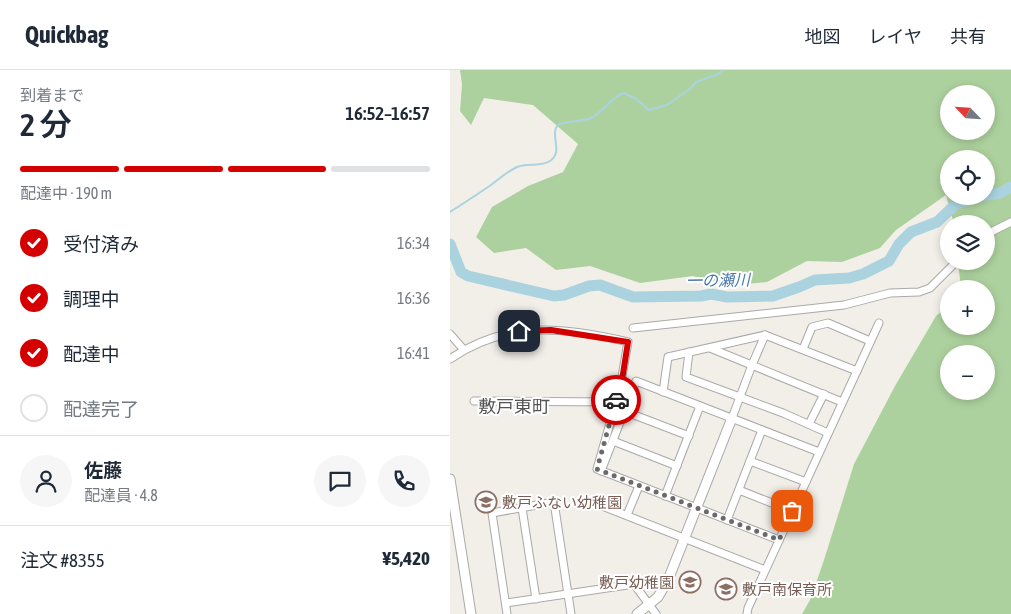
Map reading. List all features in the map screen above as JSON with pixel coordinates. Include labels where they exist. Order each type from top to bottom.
[{"type":"street","points":[[995,230],[1011,222]]},
{"type":"street","points":[[633,328],[837,306],[890,293],[920,292],[930,288],[948,270]]},
{"type":"street","points":[[747,614],[765,570],[879,323]]},
{"type":"street","points":[[803,349],[812,327],[828,324],[870,341]]},
{"type":"street","points":[[450,359],[477,343],[503,334],[534,330],[561,331],[628,342],[623,374],[597,463],[597,469],[779,540]]},
{"type":"street","points":[[450,334],[464,350]]},
{"type":"street","points":[[663,392],[668,357],[766,335],[857,371]]},
{"type":"street","points":[[637,614],[658,597],[666,585],[752,365],[766,335]]},
{"type":"street","points":[[710,348],[842,402]]},
{"type":"street","points":[[689,352],[686,377],[828,432]]},
{"type":"street","points":[[601,471],[636,381],[819,452]]},
{"type":"street","points":[[809,424],[824,394]]},
{"type":"street","points":[[474,401],[616,402]]},
{"type":"street","points":[[666,496],[700,406]]},
{"type":"street","points":[[624,411],[689,436]]},
{"type":"street","points":[[727,520],[762,430]]},
{"type":"street","points":[[613,441],[677,466]]},
{"type":"street","points":[[750,461],[806,482]]},
{"type":"street","points":[[450,479],[471,614]]},
{"type":"street","points":[[627,515],[639,486]]},
{"type":"street","points":[[739,490],[792,511]]},
{"type":"street","points":[[507,614],[492,513],[554,502],[571,614]]},
{"type":"street","points":[[592,502],[765,570]]},
{"type":"street","points":[[522,508],[536,599]]},
{"type":"street","points":[[506,603],[634,584],[656,614]]},
{"type":"green space","points":[[460,70],[1011,70],[1011,614],[802,614],[810,600],[824,560],[854,464],[895,386],[936,316],[940,313],[940,335],[995,335],[995,280],[960,280],[959,270],[995,270],[995,215],[952,215],[949,205],[995,205],[995,150],[940,150],[940,199],[896,230],[880,248],[842,262],[807,261],[767,282],[726,286],[693,276],[640,283],[590,266],[556,270],[526,248],[494,253],[476,237],[492,207],[528,186],[563,172],[578,144],[533,105],[484,98],[471,125],[460,111],[462,84]]},
{"type":"waterway","points":[[450,212],[514,169],[550,161],[556,153],[555,133],[558,125],[591,118],[624,93],[636,99],[649,110],[667,105],[691,88],[696,82],[718,74],[723,70]]},
{"type":"waterway","name":"一の瀬川","points":[[995,194],[1011,187]]},
{"type":"waterway","name":"一の瀬川","points":[[450,244],[461,272],[468,276],[554,296],[564,295],[589,286],[600,285],[633,297],[701,296],[711,294],[727,297],[773,296],[815,280],[849,278],[863,274],[889,261],[899,244],[911,232],[937,222],[955,205]]},
{"type":"way so far","points":[[616,400],[597,463],[597,469],[779,540],[792,511]]},
{"type":"place","name":"敷戸ふない幼稚園","points":[[486,502]]},
{"type":"place","name":"敷戸幼稚園","points":[[690,582]]},
{"type":"place","name":"敷戸南保育所","points":[[726,589]]},
{"type":"district","name":"敷戸東町","points":[[514,406]]},
{"type":"route","points":[[519,331],[551,330],[628,342],[627,355],[616,400]]}]
